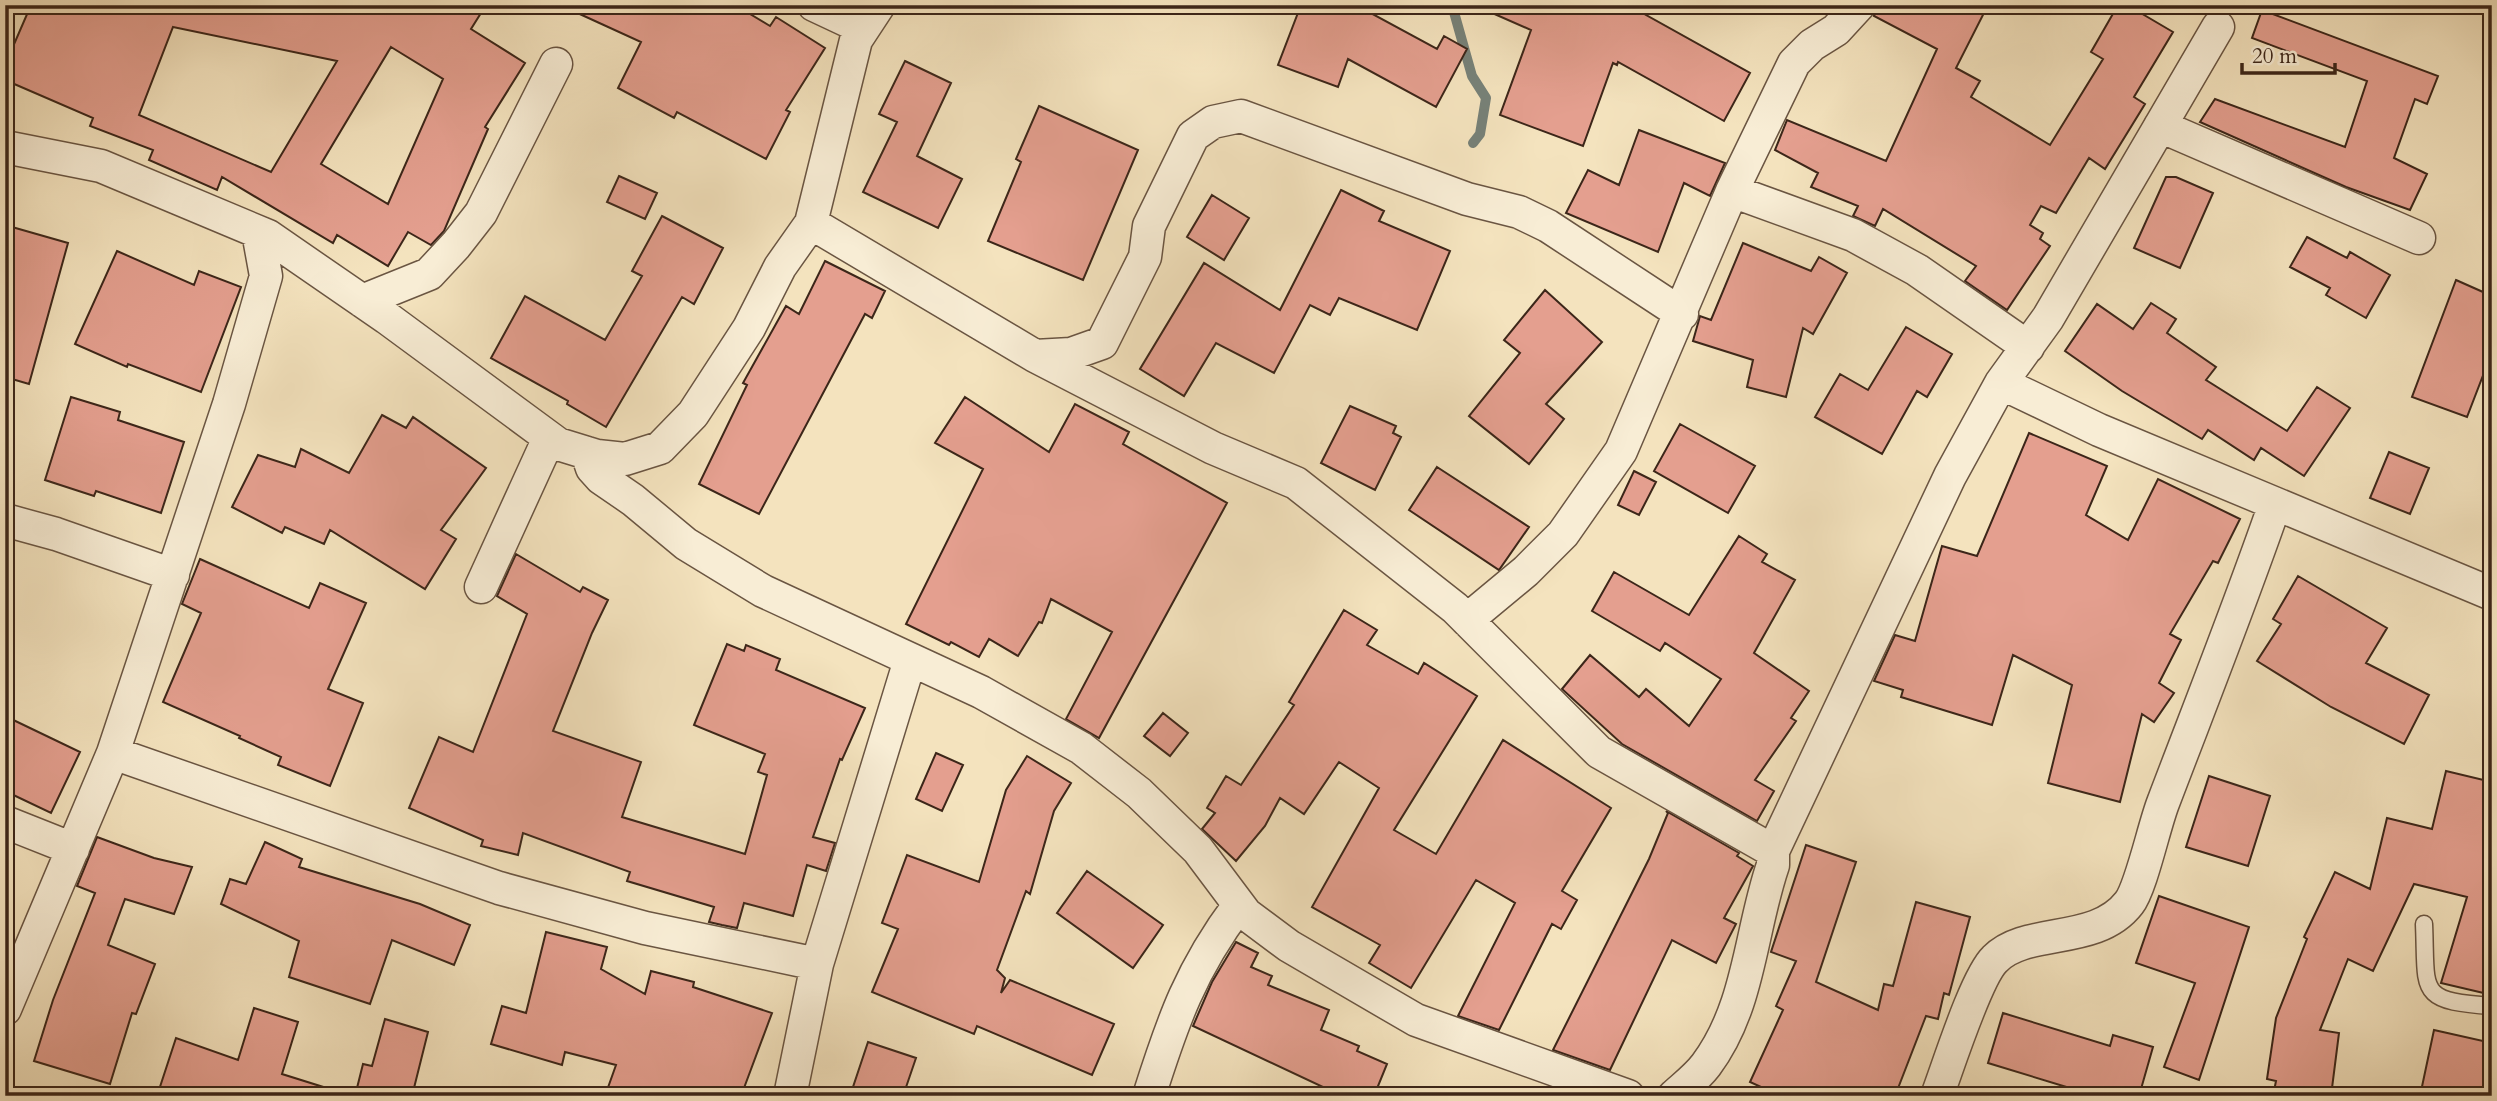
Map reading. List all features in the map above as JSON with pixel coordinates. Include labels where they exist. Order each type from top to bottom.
[{"type":"street","points":[[5,147],[101,166],[258,232],[362,301],[549,438],[587,453],[625,459],[660,448],[693,414],[749,328],[780,267],[811,223],[856,40],[871,17],[814,5]]},
{"type":"street","points":[[1467,620],[1526,571],[1563,534],[1621,451],[1682,314],[1732,191],[1794,63],[1812,45],[1836,30],[1859,5]]},
{"type":"street","points":[[1674,1096],[1705,1067],[1727,1031],[1741,998],[1773,865],[1773,850],[1939,499],[2001,383],[2048,317],[2218,27]]},
{"type":"street","points":[[362,301],[429,274],[456,245],[481,213],[556,64]]},
{"type":"street","points":[[1035,356],[1071,354],[1102,343],[1145,257],[1149,226],[1192,136],[1213,122],[1241,116],[1467,198],[1519,212],[1548,226],[1682,314]]},
{"type":"street","points":[[2160,126],[2419,238]]},
{"type":"street","points":[[1732,191],[1853,235],[1917,270],[2028,346]]},
{"type":"street","points":[[811,223],[1035,356],[1213,448],[1296,482],[1467,620],[1599,752],[1773,850]]},
{"type":"street","points":[[5,1009],[113,752],[173,575],[266,276],[258,232]]},
{"type":"street","points":[[266,276],[294,254]]},
{"type":"street","points":[[2001,383],[2099,430],[2492,594]]},
{"type":"street","points":[[481,587],[549,438]]},
{"type":"street","points":[[634,500],[650,451]]},
{"type":"street","points":[[587,453],[592,468],[601,478],[634,500],[686,544],[763,591],[981,692],[1081,748],[1139,793],[1198,849],[1246,914],[1289,946],[1416,1020],[1628,1096]]},
{"type":"street","points":[[1937,1096],[1980,984],[1994,959],[2017,945],[2058,938],[2103,924],[2119,915],[2132,900],[2162,806],[2230,634],[2275,504]]},
{"type":"street","points":[[5,520],[56,534],[173,575]]},
{"type":"street","points":[[790,1096],[817,964],[910,660]]},
{"type":"street","points":[[113,752],[499,888],[645,928],[817,964]]},
{"type":"street","points":[[5,822],[73,849]]},
{"type":"street","points":[[1149,1096],[1174,1018],[1205,952],[1239,905]]},
{"type":"lane","points":[[2424,924],[2427,985],[2437,997],[2456,1004],[2492,1006]]},
{"type":"building","points":[[31,5],[486,5],[471,29],[525,63],[485,127],[488,129],[444,231],[431,245],[408,232],[388,266],[337,235],[333,243],[222,177],[217,190],[149,160],[153,150],[90,126],[93,118],[5,80],[5,65]],"holes":[[[173,27],[337,61],[271,172],[139,115]],[[391,47],[443,79],[388,204],[321,164]]]},
{"type":"building","points":[[560,5],[735,5],[770,26],[776,17],[825,48],[786,110],[790,112],[766,159],[677,112],[674,118],[618,88],[641,42]]},
{"type":"building","points":[[1301,5],[1356,5],[1437,49],[1444,36],[1467,49],[1436,107],[1348,59],[1338,87],[1278,65]]},
{"type":"building","points":[[1474,5],[1628,5],[1750,73],[1724,121],[1618,62],[1617,65],[1613,63],[1583,146],[1500,115],[1531,30]]},
{"type":"building","points":[[1877,5],[1988,5],[1956,68],[1980,81],[1971,97],[2050,145],[2103,59],[2091,52],[2118,5],[2127,5],[2173,32],[2134,97],[2145,104],[2105,169],[2089,158],[2056,213],[2041,206],[2030,225],[2043,233],[2040,239],[2050,246],[2007,310],[1965,281],[1976,266],[1883,209],[1875,226],[1853,216],[1858,206],[1811,187],[1818,173],[1775,150],[1787,120],[1886,161],[1937,49],[1874,16]]},
{"type":"building","points":[[2262,10],[2438,76],[2427,104],[2415,99],[2394,158],[2427,174],[2410,210],[2346,187],[2200,122],[2215,99],[2345,147],[2367,81],[2252,38]]},
{"type":"building","points":[[905,61],[951,83],[917,156],[962,179],[938,228],[863,192],[897,122],[879,114]]},
{"type":"building","points":[[1039,106],[1138,150],[1083,280],[988,241],[1021,162],[1016,159]]},
{"type":"building","points":[[1639,130],[1725,163],[1710,196],[1684,183],[1658,252],[1566,213],[1588,170],[1619,185]]},
{"type":"building","points":[[619,176],[657,193],[645,219],[607,202]]},
{"type":"building","points":[[2166,177],[2176,177],[2213,193],[2180,268],[2134,248]]},
{"type":"building","points":[[1341,190],[1384,211],[1379,221],[1450,251],[1417,330],[1339,298],[1330,315],[1310,305],[1274,373],[1216,343],[1184,396],[1140,369],[1204,263],[1280,310]]},
{"type":"building","points":[[1212,195],[1249,218],[1224,260],[1187,237]]},
{"type":"building","points":[[662,216],[723,248],[694,304],[682,297],[606,427],[567,404],[568,401],[491,358],[525,296],[605,340],[642,276],[632,271]]},
{"type":"building","points":[[5,225],[68,243],[29,384],[5,377]]},
{"type":"building","points":[[2307,237],[2347,258],[2350,252],[2390,275],[2366,318],[2326,295],[2330,288],[2290,267]]},
{"type":"building","points":[[1743,243],[1811,271],[1819,257],[1847,273],[1813,334],[1803,328],[1786,397],[1747,387],[1753,360],[1693,341],[1700,316],[1711,320]]},
{"type":"building","points":[[117,251],[194,285],[199,271],[241,287],[201,392],[128,364],[127,367],[75,344]]},
{"type":"building","points":[[825,261],[885,291],[872,318],[865,314],[759,514],[699,484],[747,385],[743,383],[786,306],[799,314]]},
{"type":"building","points":[[2456,280],[2492,296],[2492,352],[2467,417],[2412,397]]},
{"type":"building","points":[[1545,290],[1602,342],[1546,404],[1564,419],[1529,464],[1469,416],[1520,353],[1504,340]]},
{"type":"building","points":[[2151,303],[2176,319],[2167,333],[2216,367],[2206,380],[2287,431],[2317,387],[2350,408],[2304,476],[2261,448],[2254,460],[2208,430],[2202,439],[2122,391],[2065,351],[2097,304],[2133,329]]},
{"type":"building","points":[[1906,327],[1952,354],[1927,397],[1917,391],[1882,454],[1815,417],[1840,374],[1868,390]]},
{"type":"building","points":[[71,397],[120,412],[118,420],[184,442],[161,513],[96,491],[94,496],[45,480]]},
{"type":"building","points":[[965,397],[1049,452],[1075,404],[1129,432],[1123,444],[1227,503],[1099,738],[1066,719],[1112,632],[1051,599],[1042,623],[1039,622],[1018,656],[989,639],[979,657],[951,642],[949,645],[906,624],[983,469],[935,443]]},
{"type":"building","points":[[1350,406],[1396,426],[1393,433],[1401,437],[1375,490],[1321,463]]},
{"type":"building","points":[[382,415],[406,428],[413,417],[486,468],[441,530],[456,539],[425,589],[330,530],[324,544],[285,527],[282,533],[232,507],[258,455],[295,467],[301,449],[349,473]]},
{"type":"building","points":[[1680,424],[1755,466],[1728,513],[1654,471]]},
{"type":"building","points":[[2029,433],[2107,466],[2086,515],[2128,540],[2158,479],[2240,519],[2218,563],[2213,561],[2170,634],[2181,640],[2159,683],[2174,693],[2154,722],[2142,714],[2120,802],[2048,783],[2072,685],[2013,655],[1992,725],[1901,697],[1903,690],[1874,681],[1895,635],[1915,641],[1942,546],[1977,556]]},
{"type":"building","points":[[2389,452],[2429,468],[2410,514],[2370,498]]},
{"type":"building","points":[[1437,467],[1529,527],[1499,570],[1409,510]]},
{"type":"building","points":[[1634,471],[1656,482],[1639,515],[1618,505]]},
{"type":"building","points":[[1739,536],[1767,554],[1762,562],[1795,580],[1754,653],[1809,691],[1791,718],[1796,721],[1755,780],[1774,791],[1757,821],[1622,744],[1562,689],[1590,655],[1639,697],[1646,689],[1689,726],[1721,679],[1665,643],[1660,651],[1592,611],[1614,572],[1689,615]]},
{"type":"building","points":[[516,554],[580,592],[583,587],[608,600],[553,731],[641,762],[622,817],[745,854],[767,775],[758,772],[765,754],[694,725],[727,644],[744,651],[746,645],[780,659],[776,670],[865,708],[842,760],[840,759],[813,837],[835,843],[826,871],[807,865],[793,916],[744,903],[737,928],[709,922],[714,907],[627,881],[630,872],[523,833],[518,855],[481,846],[483,840],[409,808],[439,737],[473,752],[527,614],[497,596]]},
{"type":"building","points":[[200,559],[309,608],[320,583],[366,603],[328,689],[363,703],[330,786],[278,765],[281,757],[163,702],[201,613],[182,604]]},
{"type":"building","points":[[2298,576],[2387,628],[2366,663],[2429,695],[2404,744],[2331,707],[2257,661],[2281,624],[2273,619]]},
{"type":"building","points":[[1344,610],[1377,630],[1367,645],[1418,674],[1424,663],[1477,696],[1394,830],[1436,854],[1503,740],[1611,808],[1562,891],[1577,900],[1561,929],[1552,924],[1499,1030],[1458,1016],[1515,903],[1476,880],[1411,988],[1369,963],[1380,945],[1312,907],[1379,788],[1339,762],[1304,814],[1280,798],[1265,826],[1236,861],[1202,829],[1215,813],[1207,808],[1226,776],[1241,785],[1294,705],[1289,702]]},
{"type":"building","points":[[1163,713],[1188,733],[1170,756],[1144,736]]},
{"type":"building","points":[[5,716],[80,752],[51,813],[5,791]]},
{"type":"building","points":[[936,753],[963,765],[942,811],[916,799]]},
{"type":"building","points":[[1027,756],[1071,783],[1054,811],[1030,894],[1026,891],[997,970],[1005,978],[1001,993],[1010,980],[1114,1024],[1092,1075],[977,1026],[974,1034],[872,992],[898,929],[882,923],[907,855],[979,882],[1006,790]]},
{"type":"building","points":[[2446,771],[2492,782],[2492,995],[2441,983],[2467,897],[2414,884],[2373,971],[2348,959],[2320,1030],[2339,1033],[2331,1096],[2273,1096],[2276,1081],[2267,1079],[2276,1018],[2307,939],[2304,937],[2335,872],[2370,889],[2387,818],[2432,829]]},
{"type":"building","points":[[2209,776],[2270,796],[2248,866],[2186,847]]},
{"type":"building","points":[[1666,811],[1739,853],[1737,856],[1753,866],[1724,918],[1736,924],[1716,963],[1672,940],[1610,1070],[1553,1050],[1649,859],[1668,813]]},
{"type":"building","points":[[97,837],[154,858],[192,867],[174,914],[125,899],[108,945],[155,964],[136,1014],[132,1013],[110,1084],[34,1061],[53,1000],[95,893],[77,886]]},
{"type":"building","points":[[265,842],[302,859],[299,867],[420,904],[470,925],[454,965],[392,940],[370,1004],[289,977],[299,941],[221,904],[230,879],[246,884]]},
{"type":"building","points":[[1806,845],[1856,862],[1816,982],[1878,1010],[1884,984],[1893,986],[1916,902],[1970,917],[1949,995],[1944,993],[1938,1019],[1926,1016],[1895,1096],[1781,1096],[1750,1082],[1783,1010],[1776,1006],[1796,961],[1771,952]]},
{"type":"building","points":[[1087,871],[1163,925],[1133,968],[1057,913]]},
{"type":"building","points":[[2159,896],[2249,927],[2199,1080],[2164,1067],[2195,983],[2136,963]]},
{"type":"building","points":[[546,932],[607,947],[601,969],[645,994],[651,971],[694,982],[693,987],[772,1013],[741,1096],[605,1096],[616,1065],[565,1052],[562,1065],[491,1044],[502,1006],[526,1013]]},
{"type":"building","points":[[1236,942],[1258,953],[1251,967],[1272,976],[1268,985],[1329,1010],[1321,1030],[1359,1046],[1357,1051],[1387,1064],[1374,1096],[1342,1096],[1193,1026],[1212,982]]},
{"type":"building","points":[[254,1008],[298,1022],[282,1074],[333,1090],[332,1096],[157,1096],[176,1038],[238,1060]]},
{"type":"building","points":[[2003,1013],[2110,1046],[2113,1035],[2153,1047],[2139,1096],[2071,1096],[2073,1089],[1988,1063]]},
{"type":"building","points":[[385,1019],[428,1032],[412,1096],[355,1096],[363,1064],[372,1066]]},
{"type":"building","points":[[2434,1030],[2492,1043],[2492,1095],[2466,1088],[2465,1096],[2420,1096]]},
{"type":"building","points":[[868,1042],[916,1058],[903,1096],[850,1096]]},
{"type":"waterway","points":[[1452,5],[1472,76],[1486,98],[1480,134],[1473,143]]}]
